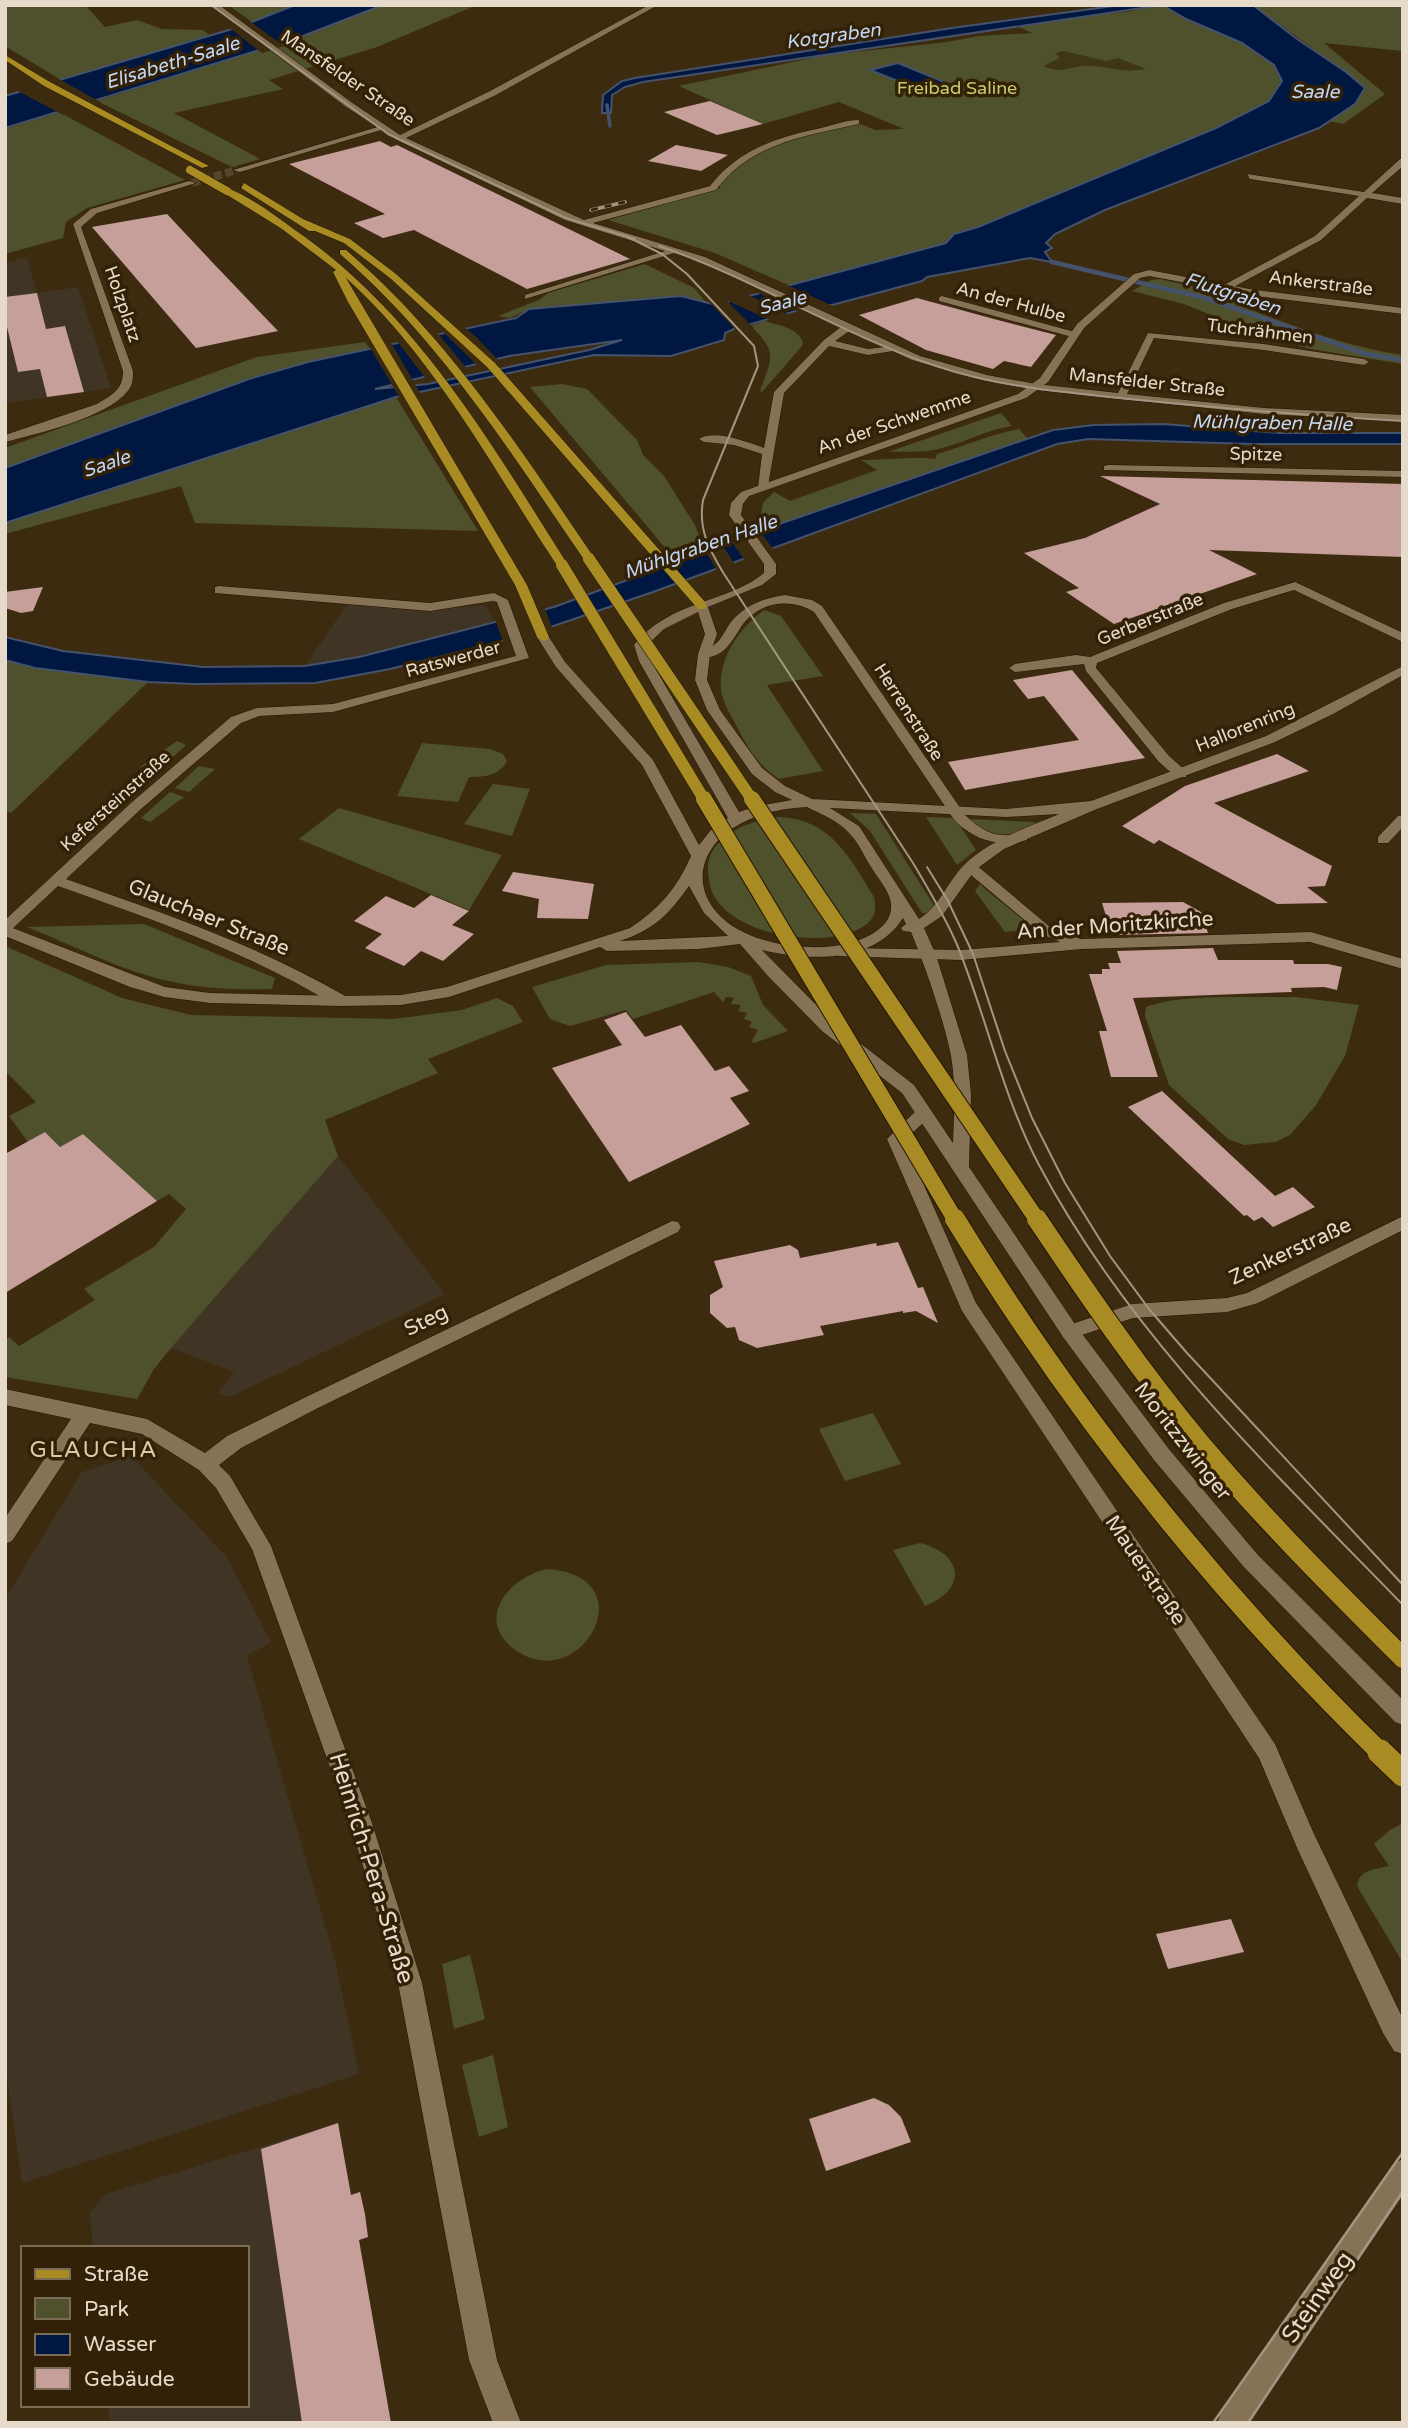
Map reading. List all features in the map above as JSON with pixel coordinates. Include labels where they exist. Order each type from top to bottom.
[{"type":"main road","points":[[6,58],[47,84],[205,166]]},
{"type":"main road","points":[[179,164],[299,236],[333,262],[395,322],[464,415],[562,565],[971,1244],[1048,1362],[1196,1554],[1314,1686],[1403,1774]]},
{"type":"main road","points":[[244,186],[303,222],[352,259],[413,319],[485,412],[589,559],[1101,1315],[1171,1408],[1244,1493],[1309,1565],[1403,1658]]},
{"type":"main road","points":[[228,191],[285,211]]},
{"type":"main road","points":[[303,222],[347,241],[438,314],[491,365],[702,606]]},
{"type":"main road","points":[[333,262],[353,302],[530,602],[543,636]]},
{"type":"street","name":"Mansfelder Straße","points":[[214,5],[304,72],[400,138],[583,223],[676,250],[762,286],[893,348],[941,366],[1036,387],[1264,411],[1403,418]]},
{"type":"street","points":[[400,138],[493,93],[655,5]]},
{"type":"street","points":[[583,223],[713,188],[719,176],[754,150],[856,122]]},
{"type":"street","points":[[237,170],[384,128]]},
{"type":"street","points":[[1226,288],[1318,238],[1403,161]]},
{"type":"street","points":[[1250,176],[1403,201]]},
{"type":"street","name":"Holzplatz","points":[[5,439],[108,402],[124,390],[128,382],[128,371],[105,301],[76,226],[94,211],[192,183]]},
{"type":"street","points":[[528,297],[676,250]]},
{"type":"street","name":"Ankerstraße","points":[[1036,387],[1044,380],[1072,334],[1137,276],[1160,273],[1226,288],[1403,311]]},
{"type":"street","name":"An der Hulbe","points":[[942,299],[1072,334]]},
{"type":"street","points":[[736,818],[645,661],[640,645],[650,632],[765,579],[771,569],[738,520],[734,508],[745,494],[762,486],[769,453],[763,434],[779,392],[827,342],[848,327]]},
{"type":"street","name":"Tuchrähmen","points":[[1121,396],[1151,335],[1264,347],[1364,362]]},
{"type":"street","name":"Mansfelder Straße","points":[[827,342],[865,353],[893,348]]},
{"type":"street","name":"An der Schwemme","points":[[762,486],[1003,403],[1036,387]]},
{"type":"street","points":[[735,442],[763,434]]},
{"type":"street","points":[[704,439],[735,442],[769,453]]},
{"type":"street","name":"Spitze","points":[[1108,468],[1403,474]]},
{"type":"street","name":"Gerberstraße","points":[[1015,668],[1076,659],[1091,661],[1228,606],[1295,586],[1403,638]]},
{"type":"street","name":"Ratswerder","points":[[219,590],[430,607],[494,597],[502,600],[507,608],[523,658],[333,708],[257,712]]},
{"type":"street","name":"Herrenstraße","points":[[704,654],[724,646],[743,618],[771,601],[781,597],[808,602],[818,609],[952,810],[971,830],[981,836],[1001,841],[1022,837]]},
{"type":"street","points":[[702,606],[711,634],[704,654],[701,680],[707,695],[746,758],[773,785],[854,829],[916,927],[928,955],[959,1055],[962,1094],[960,1169]]},
{"type":"street","points":[[543,636],[560,664],[648,764],[698,856]]},
{"type":"street","points":[[1091,661],[1090,668],[1164,758],[1181,774]]},
{"type":"street","name":"Hallorenring","points":[[916,927],[941,911],[955,886],[980,858],[1095,806],[1254,746],[1320,716],[1403,670]]},
{"type":"street","name":"Kefersteinstraße","points":[[5,929],[136,806],[236,720],[257,712]]},
{"type":"street","points":[[5,929],[135,983],[164,992],[210,998],[341,1001],[425,997],[635,931],[655,919],[677,895],[693,871],[698,856],[719,830],[736,818],[776,806],[807,803]]},
{"type":"street","name":"Hallorenring","points":[[807,803],[1038,812],[1095,806]]},
{"type":"street","points":[[1382,840],[1403,820]]},
{"type":"street","points":[[970,867],[1045,930],[1060,938],[1082,944]]},
{"type":"street","points":[[693,871],[699,897],[708,909],[744,939]]},
{"type":"street","name":"Glauchaer Straße","points":[[57,881],[245,952],[305,978],[341,1001]]},
{"type":"street","points":[[880,934],[897,917],[897,894]]},
{"type":"street","points":[[579,950],[744,939],[795,951],[826,952],[853,947],[880,934],[916,927]]},
{"type":"street","name":"An der Moritzkirche","points":[[826,952],[928,955],[1012,952],[1082,944],[1311,937],[1403,964]]},
{"type":"street","name":"Moritzzwinger","points":[[744,939],[797,999],[828,1027],[908,1089],[1070,1332],[1161,1454],[1250,1560],[1403,1715]]},
{"type":"street","name":"Mauerstraße","points":[[925,1113],[895,1139],[968,1306],[1267,1751],[1312,1854],[1392,2025],[1403,2042]]},
{"type":"street","name":"Zenkerstraße","points":[[1070,1332],[1132,1311],[1227,1305],[1252,1298],[1403,1222]]},
{"type":"street","name":"Steg","points":[[206,1465],[234,1442],[672,1227]]},
{"type":"street","name":"Heinrich-Pera-Straße","points":[[5,1397],[147,1427],[206,1465],[223,1482],[247,1518],[261,1546],[361,1822],[410,1983],[483,2360],[491,2387],[507,2423]]},
{"type":"street","points":[[5,1535],[85,1414]]},
{"type":"street","name":"Steinweg","points":[[1231,2423],[1403,2172]]},
{"type":"shaded area","points":[[27,257],[37,293],[78,287],[111,388],[5,403],[5,263]]},
{"type":"shaded area","points":[[347,604],[429,610],[486,605],[494,623],[359,657],[305,666]]},
{"type":"shaded area","points":[[338,1156],[445,1294],[230,1397],[218,1393],[234,1372],[171,1348]]},
{"type":"shaded area","points":[[131,1456],[227,1557],[271,1642],[247,1656],[335,1960],[359,2074],[22,2183],[5,2064],[5,1599],[82,1472]]},
{"type":"shaded area","points":[[338,2123],[351,2194],[360,2192],[368,2237],[359,2240],[391,2423],[110,2423],[108,2407],[248,2407],[248,2246],[93,2246],[90,2212],[106,2194]]},
{"type":"green space","points":[[5,5],[85,5],[105,27],[137,20],[162,29],[203,30],[211,36],[61,80],[5,46]]},
{"type":"green space","points":[[228,5],[295,5],[252,22]]},
{"type":"green space","points":[[383,5],[477,5],[377,47],[269,80],[283,89],[174,113],[260,159],[232,167],[97,101],[295,39]]},
{"type":"green space","name":"Freibad Saline","points":[[1162,5],[1186,19],[1242,43],[1274,65],[1282,81],[1269,101],[1216,128],[978,227],[954,234],[946,243],[788,285],[715,253],[608,220],[720,188],[719,176],[754,150],[856,122],[875,130],[904,129],[839,102],[763,124],[679,86],[826,55],[979,36],[1032,33],[1010,23],[1127,12]]},
{"type":"green space","points":[[1253,5],[1403,5],[1403,51],[1324,43],[1385,94],[1343,124],[1329,121],[1355,104],[1319,53]]},
{"type":"green space","points":[[59,112],[185,180],[87,208],[66,222],[63,238],[5,254],[5,129]]},
{"type":"green space","points":[[645,264],[694,288],[707,303],[681,296],[529,309],[510,318],[498,316],[539,300],[548,293]]},
{"type":"green space","points":[[1160,279],[1242,298],[1241,306],[1301,328],[1361,347],[1403,355],[1403,364],[1311,349],[1258,334],[1184,304],[1132,291],[1151,280]]},
{"type":"green space","points":[[765,321],[786,327],[796,333],[803,342],[762,392],[760,391],[770,363],[769,349],[751,326]]},
{"type":"green space","points":[[365,342],[370,349],[231,386],[5,468],[5,448],[257,357]]},
{"type":"green space","points":[[562,384],[587,389],[637,440],[643,455],[664,476],[695,525],[705,552],[678,563],[530,387]]},
{"type":"green space","points":[[396,397],[478,531],[195,523],[181,486],[5,534],[5,523]]},
{"type":"green space","points":[[1001,413],[1012,426],[932,450],[888,452]]},
{"type":"green space","points":[[1019,429],[1028,439],[764,530],[755,518],[761,515],[763,503],[774,492],[790,501],[877,470],[861,460],[935,459],[937,454]]},
{"type":"green space","points":[[764,610],[781,616],[823,676],[767,685],[823,771],[779,779],[772,774],[751,751],[723,699],[721,677],[727,654],[739,634]]},
{"type":"green space","points":[[5,660],[35,668],[148,682],[11,813],[5,811]]},
{"type":"green space","points":[[177,741],[186,745],[157,772],[140,767]]},
{"type":"green space","points":[[422,743],[490,749],[503,754],[507,761],[495,773],[469,777],[458,802],[397,796]]},
{"type":"green space","points":[[199,766],[215,769],[189,792],[175,788]]},
{"type":"green space","points":[[493,784],[530,789],[512,836],[464,824]]},
{"type":"green space","points":[[170,792],[184,797],[150,822],[141,818]]},
{"type":"green space","points":[[339,808],[502,855],[469,910],[299,839]]},
{"type":"green space","points":[[850,813],[876,814],[935,907],[928,914],[922,913],[870,831]]},
{"type":"green space","points":[[779,817],[797,819],[812,825],[837,843],[874,897],[875,911],[869,922],[853,932],[831,937],[805,938],[754,927],[732,915],[716,899],[709,880],[708,867],[717,845],[731,832],[759,821]]},
{"type":"green space","points":[[926,817],[955,818],[976,850],[957,865]]},
{"type":"green space","points":[[969,819],[1035,824],[1019,833],[1001,835],[984,830]]},
{"type":"green space","points":[[980,884],[1035,929],[1005,932],[975,891]]},
{"type":"green space","points":[[144,924],[275,978],[272,989],[207,987],[151,977],[27,927]]},
{"type":"green space","points":[[5,946],[122,998],[191,1015],[394,1019],[462,1010],[497,998],[513,1006],[523,1022],[428,1059],[438,1073],[325,1120],[338,1156],[171,1348],[154,1369],[137,1399],[5,1377],[5,1340],[9,1337],[19,1346],[95,1300],[84,1289],[154,1247],[186,1209],[169,1194],[157,1201],[83,1134],[60,1147],[45,1132],[28,1142],[9,1116],[36,1102],[5,1071]]},
{"type":"green space","points":[[699,962],[728,967],[751,976],[763,1005],[788,1031],[754,1043],[752,1041],[758,1030],[749,1027],[752,1022],[744,1019],[747,1013],[738,1011],[741,1005],[731,1004],[734,998],[726,997],[723,1002],[714,992],[633,1019],[626,1010],[570,1026],[550,1019],[532,987],[606,965]]},
{"type":"green space","points":[[1296,997],[1359,1005],[1345,1056],[1316,1105],[1290,1135],[1275,1142],[1244,1145],[1228,1139],[1169,1085],[1145,1016],[1146,1007],[1198,998]]},
{"type":"green space","points":[[873,1413],[901,1464],[845,1481],[819,1429]]},
{"type":"green space","points":[[920,1543],[945,1555],[955,1572],[954,1581],[948,1591],[925,1606],[893,1550]]},
{"type":"green space","points":[[548,1569],[578,1577],[594,1592],[599,1611],[593,1630],[580,1647],[561,1658],[538,1660],[514,1649],[502,1637],[497,1624],[497,1612],[510,1589],[534,1573]]},
{"type":"green space","points":[[1403,1823],[1403,1963],[1357,1886],[1364,1873],[1389,1866],[1374,1844]]},
{"type":"green space","points":[[470,1955],[485,2019],[454,2029],[442,1964]]},
{"type":"green space","points":[[493,2055],[508,2127],[479,2137],[462,2065]]},
{"type":"sand","points":[[1064,51],[1106,61],[1118,58],[1146,69],[1082,66],[1059,70],[1043,66],[1060,58],[1055,53]]},
{"type":"water","name":"Elisabeth-Saale","points":[[295,5],[383,5],[295,39],[5,128],[5,96],[239,27]]},
{"type":"water","name":"Kotgraben","points":[[1121,5],[1162,5],[643,82],[625,87],[612,95],[611,113],[602,113],[603,95],[622,81],[952,28]]},
{"type":"water","name":"Saale","points":[[1162,5],[1253,5],[1365,88],[1355,104],[1319,128],[1105,210],[1055,234],[1046,243],[1052,248],[1045,252],[1052,262],[1030,258],[927,277],[922,281],[832,305],[816,305],[734,329],[725,333],[724,340],[671,356],[594,355],[396,397],[5,523],[5,468],[249,379],[308,362],[516,318],[529,309],[681,296],[716,305],[946,243],[954,234],[978,227],[1216,128],[1269,101],[1282,81],[1274,65],[1242,43],[1186,19]],"holes":[[[622,340],[589,350],[428,384],[375,389],[509,356]]]},
{"type":"water","points":[[898,63],[954,86],[925,92],[870,70]]},
{"type":"water","points":[[1163,424],[1280,433],[1403,433],[1403,444],[1252,444],[1088,439],[1057,444],[653,592],[530,634],[390,669],[315,683],[148,682],[35,668],[5,660],[5,637],[63,651],[203,667],[305,666],[359,657],[554,607],[785,522],[1053,430],[1094,425]]},
{"type":"pier","points":[[248,20],[284,46],[262,53],[228,27]]},
{"type":"pier","points":[[57,78],[102,103],[63,115],[16,90]]},
{"type":"pier","points":[[783,283],[835,307],[816,308],[801,313],[754,291]]},
{"type":"pier","points":[[744,293],[792,316],[774,322],[726,300],[754,328],[737,331],[708,301]]},
{"type":"pier","points":[[462,325],[500,362],[479,367],[441,330]]},
{"type":"pier","points":[[436,331],[468,370],[427,380],[396,340]]},
{"type":"pier","points":[[390,341],[422,396],[401,400],[369,346]]},
{"type":"pier","points":[[758,529],[775,551],[745,561],[730,539]]},
{"type":"pier","points":[[721,543],[736,566],[718,572],[704,549]]},
{"type":"pier","points":[[544,606],[553,630],[504,645],[495,619]]},
{"type":"building","points":[[710,101],[763,124],[717,135],[664,112]]},
{"type":"building","points":[[380,141],[391,147],[397,145],[630,259],[527,289],[414,230],[383,238],[354,223],[385,214],[289,164]]},
{"type":"building","points":[[676,145],[728,155],[701,171],[648,161]]},
{"type":"building","points":[[167,214],[278,331],[196,348],[92,227]]},
{"type":"building","points":[[37,293],[46,329],[65,326],[84,392],[47,397],[40,369],[18,372],[5,319],[5,297]]},
{"type":"building","points":[[917,298],[1056,335],[1031,367],[1004,361],[993,369],[926,350],[859,315]]},
{"type":"building","points":[[1100,476],[1403,484],[1403,557],[1209,550],[1257,574],[1114,624],[1066,592],[1079,588],[1024,553],[1085,538],[1160,504]]},
{"type":"building","points":[[43,587],[33,611],[21,613],[5,608],[5,592]]},
{"type":"building","points":[[1072,670],[1145,758],[965,790],[948,762],[1079,740],[1044,696],[1028,699],[1013,680]]},
{"type":"building","points":[[1277,754],[1309,771],[1214,803],[1332,866],[1325,886],[1307,887],[1328,903],[1277,904],[1159,840],[1154,844],[1122,826],[1185,786]]},
{"type":"building","points":[[513,872],[594,884],[588,919],[537,918],[539,899],[502,891]]},
{"type":"building","points":[[431,895],[469,911],[452,925],[474,934],[443,961],[421,951],[404,966],[365,948],[382,934],[354,921],[386,896],[414,908]]},
{"type":"building","points":[[1183,902],[1201,912],[1208,933],[1112,935],[1102,903]]},
{"type":"building","points":[[1213,948],[1218,960],[1293,960],[1294,964],[1328,964],[1342,967],[1337,990],[1324,987],[1291,988],[1292,992],[1133,998],[1158,1077],[1111,1077],[1099,1031],[1107,1031],[1089,974],[1102,974],[1102,969],[1110,969],[1108,963],[1121,963],[1117,951]]},
{"type":"building","points":[[626,1012],[645,1037],[681,1025],[715,1071],[729,1066],[749,1091],[730,1098],[750,1124],[629,1182],[552,1068],[622,1045],[604,1020]]},
{"type":"building","points":[[1162,1091],[1275,1196],[1293,1187],[1315,1207],[1273,1227],[1262,1217],[1254,1221],[1247,1215],[1244,1216],[1128,1107]]},
{"type":"building","points":[[45,1132],[60,1147],[83,1134],[157,1201],[5,1293],[5,1154]]},
{"type":"building","points":[[898,1242],[918,1288],[923,1287],[938,1323],[916,1311],[903,1311],[820,1326],[824,1335],[757,1348],[739,1340],[735,1327],[727,1328],[710,1313],[710,1295],[723,1287],[714,1261],[790,1245],[798,1250],[800,1258],[876,1243],[877,1246]]},
{"type":"building","points":[[1231,1919],[1244,1952],[1168,1969],[1156,1934]]},
{"type":"building","points":[[874,2098],[889,2105],[901,2117],[911,2142],[826,2171],[809,2119]]},
{"type":"building","points":[[338,2123],[351,2195],[360,2192],[365,2214],[368,2237],[359,2240],[391,2423],[302,2423],[261,2149]]},
{"type":"waterway","name":"Kotgraben","points":[[607,105],[610,126]]},
{"type":"waterway","name":"Flutgraben","points":[[1052,262],[1205,298],[1366,354],[1403,360]]},
{"type":"tunnel","points":[[192,183],[237,170]]},
{"type":"tram line","points":[[211,5],[388,134],[566,218],[635,239]]},
{"type":"tram line","points":[[628,237],[662,254],[687,274],[754,346],[758,366],[703,500],[702,521],[706,539],[724,574],[913,863],[943,915],[968,974],[1015,1112],[1039,1165],[1075,1227],[1115,1286],[1159,1343],[1254,1451],[1403,1605]]},
{"type":"tram line","points":[[659,246],[729,274],[900,353],[983,379],[1031,388],[1129,399],[1403,421]]},
{"type":"tram line","points":[[927,867],[948,901],[973,954],[1005,1051],[1032,1118],[1065,1183],[1110,1256],[1149,1309],[1187,1353],[1403,1585]]},
{"type":"tram line","points":[[1213,2423],[1403,2152]]},
{"type":"tram line","points":[[1248,2423],[1403,2191]]},
{"type":"railway","points":[[591,210],[625,202]]},
{"type":"district","name":"GLAUCHA","points":[[94,1449]]},
{"type":"water label","name":"Mühlgraben Halle","points":[[1272,422]]},
{"type":"water label","name":"Mühlgraben Halle","points":[[700,546]]}]
